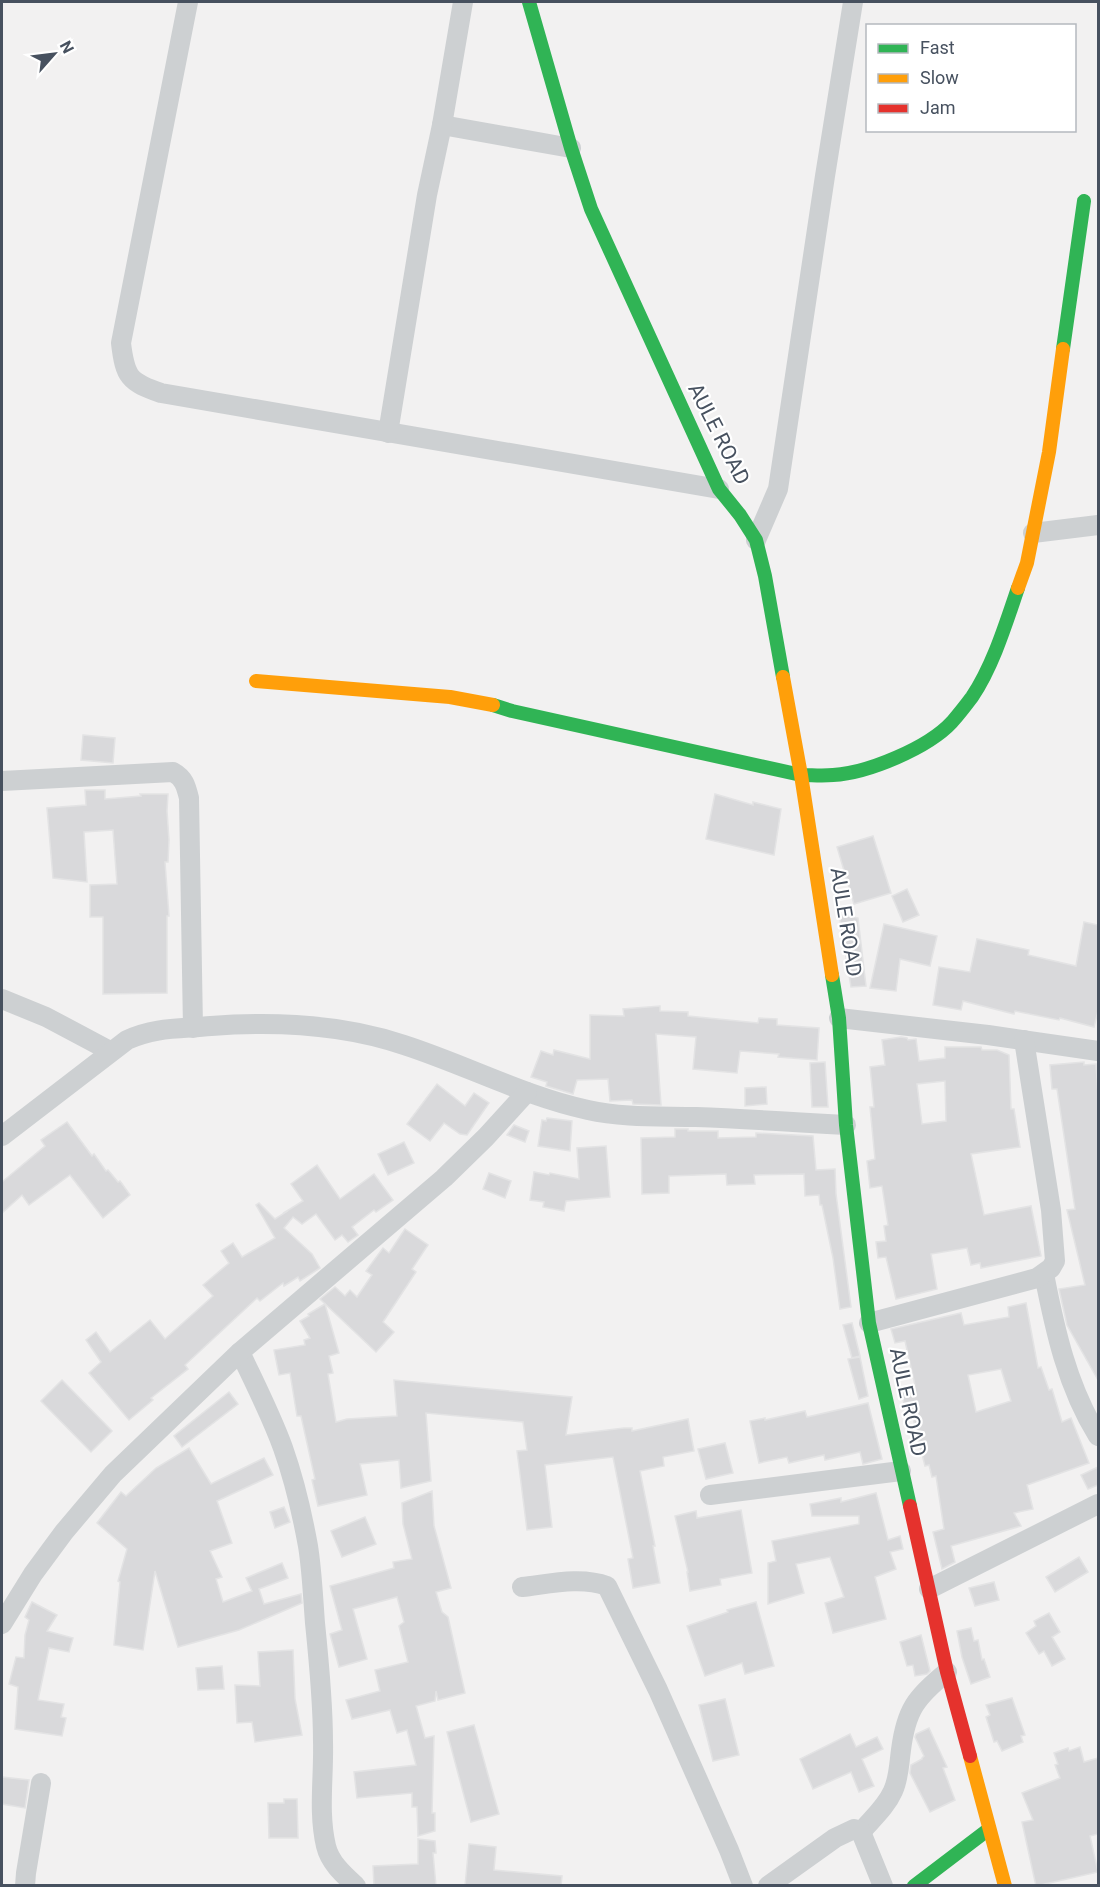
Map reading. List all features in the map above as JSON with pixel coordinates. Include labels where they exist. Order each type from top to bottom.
[{"type":"street","points":[[188,2],[121,343],[127,374],[140,386],[161,393],[719,489]]},
{"type":"street","points":[[388,433],[427,195],[442,125],[463,2]]},
{"type":"street","name":"AULE ROAD","points":[[529,2],[591,209],[719,489],[740,514],[756,540],[765,576],[801,775],[839,1018],[846,1125],[869,1323],[948,1672],[1005,1886]]},
{"type":"street","points":[[756,540],[778,489],[853,2]]},
{"type":"street","points":[[442,125],[571,148]]},
{"type":"street","points":[[256,681],[450,697],[482,702],[512,711],[801,775],[835,775],[863,769],[896,758],[924,743],[951,723],[973,695],[1004,629],[1027,563],[1049,452],[1084,201]]},
{"type":"street","points":[[1033,532],[1098,525]]},
{"type":"street","points":[[2,781],[173,772],[181,777],[186,785],[189,798],[193,1028]]},
{"type":"street","points":[[2,999],[46,1017],[110,1051]]},
{"type":"street","points":[[839,1018],[1098,1051]]},
{"type":"street","points":[[2,1136],[110,1051],[142,1033],[161,1029],[243,1024],[325,1027],[370,1035],[405,1045],[509,1087],[589,1110],[629,1115],[846,1125]]},
{"type":"street","points":[[869,1323],[1037,1278],[1051,1268],[1055,1261],[1054,1237],[1024,1040]]},
{"type":"street","points":[[2,1624],[33,1574],[64,1532],[113,1474],[240,1352],[444,1178],[527,1092]]},
{"type":"street","points":[[1044,1274],[1056,1336],[1063,1358],[1084,1411],[1098,1436]]},
{"type":"street","points":[[240,1352],[284,1450],[301,1512],[308,1548],[319,1664],[323,1743],[321,1800],[326,1847],[331,1859],[356,1886]]},
{"type":"street","points":[[710,1495],[901,1471]]},
{"type":"street","points":[[929,1589],[1098,1504]]},
{"type":"street","points":[[522,1587],[583,1581],[594,1581],[606,1586],[658,1690],[743,1886]]},
{"type":"street","points":[[861,1832],[892,1792],[897,1779],[908,1716],[922,1694],[948,1672]]},
{"type":"street","points":[[26,1886],[26,1873],[41,1783]]},
{"type":"street","points":[[768,1886],[854,1829],[861,1832],[883,1886]]},
{"type":"street","points":[[914,1886],[989,1829]]},
{"type":"building","points":[[83,735],[115,738],[113,763],[81,760]]},
{"type":"building","points":[[85,790],[105,790],[105,799],[141,796],[140,794],[168,794],[169,840],[168,862],[165,862],[169,916],[167,916],[167,993],[103,994],[103,917],[90,917],[90,885],[117,884],[113,830],[84,832],[87,882],[53,878],[47,808],[86,805]]},
{"type":"building","points":[[715,794],[753,805],[753,802],[781,809],[774,855],[706,839]]},
{"type":"building","points":[[873,836],[891,893],[854,904],[837,847]]},
{"type":"building","points":[[907,889],[919,915],[903,922],[892,896]]},
{"type":"building","points":[[839,914],[858,918],[866,986],[851,987]]},
{"type":"building","points":[[1084,922],[1098,925],[1098,1011],[1094,1027],[1060,1018],[1059,1020],[1015,1011],[1014,1014],[963,1001],[961,1010],[933,1005],[939,967],[970,972],[977,939],[1029,950],[1028,955],[1076,966]]},
{"type":"building","points":[[884,924],[937,936],[930,966],[900,959],[896,991],[870,988]]},
{"type":"building","points":[[660,1006],[660,1011],[688,1012],[688,1016],[758,1023],[759,1018],[777,1019],[777,1025],[819,1028],[817,1060],[740,1051],[737,1073],[693,1069],[696,1037],[656,1034],[661,1105],[633,1104],[632,1100],[610,1101],[608,1079],[577,1080],[573,1094],[546,1086],[547,1082],[531,1077],[541,1051],[553,1055],[554,1050],[590,1059],[590,1015],[624,1016],[623,1009]]},
{"type":"building","points":[[901,1037],[908,1040],[916,1039],[919,1061],[945,1058],[945,1047],[981,1047],[982,1050],[997,1050],[1009,1055],[1011,1109],[1014,1109],[1020,1147],[971,1154],[984,1215],[1031,1206],[1041,1256],[981,1268],[980,1263],[971,1265],[967,1248],[931,1254],[937,1289],[896,1299],[886,1257],[878,1258],[876,1242],[886,1241],[884,1226],[888,1225],[882,1186],[870,1188],[867,1161],[875,1159],[870,1107],[874,1107],[870,1067],[885,1065],[882,1040]],"holes":[[[945,1081],[946,1121],[922,1124],[917,1084]]]},
{"type":"building","points":[[825,1062],[828,1107],[812,1107],[810,1063]]},
{"type":"building","points":[[1084,1062],[1084,1065],[1096,1064],[1098,1093],[1098,1380],[1067,1325],[1059,1289],[1085,1285],[1067,1210],[1075,1209],[1057,1089],[1052,1089],[1050,1065]]},
{"type":"building","points":[[437,1084],[465,1106],[474,1093],[489,1103],[467,1135],[460,1134],[444,1123],[430,1141],[407,1124]]},
{"type":"building","points":[[766,1087],[767,1104],[745,1106],[745,1088]]},
{"type":"building","points":[[547,1118],[572,1121],[570,1151],[538,1146],[542,1120],[546,1121]]},
{"type":"building","points":[[67,1122],[92,1156],[94,1154],[106,1171],[108,1170],[118,1182],[120,1181],[130,1195],[103,1218],[70,1175],[29,1205],[22,1195],[2,1213],[2,1182],[45,1146],[41,1140]]},
{"type":"building","points":[[514,1125],[529,1131],[525,1142],[507,1135]]},
{"type":"building","points":[[675,1129],[718,1131],[718,1138],[756,1137],[756,1133],[813,1136],[816,1170],[835,1169],[836,1194],[851,1307],[840,1309],[833,1258],[822,1205],[820,1205],[819,1195],[805,1196],[804,1174],[754,1175],[755,1184],[727,1185],[726,1174],[669,1176],[669,1193],[642,1194],[641,1138],[675,1137]]},
{"type":"building","points":[[404,1142],[414,1163],[388,1175],[378,1154]]},
{"type":"building","points":[[606,1146],[610,1197],[566,1201],[564,1211],[543,1207],[544,1202],[530,1200],[534,1172],[579,1179],[577,1148]]},
{"type":"building","points":[[317,1165],[340,1199],[374,1174],[393,1200],[376,1212],[374,1210],[352,1227],[358,1235],[348,1242],[342,1235],[335,1240],[316,1214],[302,1224],[293,1217],[284,1228],[312,1254],[320,1268],[300,1281],[298,1277],[284,1286],[283,1283],[260,1301],[257,1298],[185,1365],[188,1369],[151,1398],[153,1400],[129,1420],[89,1373],[101,1362],[86,1340],[96,1332],[110,1352],[150,1320],[165,1339],[213,1296],[203,1285],[229,1263],[221,1251],[233,1243],[242,1257],[275,1238],[256,1205],[259,1203],[275,1219],[303,1201],[291,1184]]},
{"type":"building","points":[[489,1173],[511,1181],[505,1198],[483,1189]]},
{"type":"building","points":[[405,1229],[428,1245],[412,1269],[416,1272],[383,1322],[394,1332],[376,1352],[320,1299],[335,1287],[345,1296],[350,1290],[357,1297],[372,1275],[366,1271],[383,1248],[389,1253]]},
{"type":"building","points":[[1026,1303],[1038,1368],[1041,1367],[1049,1390],[1052,1389],[1062,1422],[1071,1418],[1089,1463],[1027,1485],[1033,1509],[1014,1513],[1021,1526],[951,1546],[955,1562],[942,1569],[933,1532],[944,1529],[936,1476],[932,1477],[929,1465],[925,1466],[909,1402],[904,1404],[901,1389],[915,1385],[905,1341],[895,1343],[891,1329],[961,1313],[964,1325],[1009,1317],[1008,1307]],"holes":[[[1001,1369],[1011,1401],[976,1412],[968,1375]]]},
{"type":"building","points":[[325,1304],[339,1353],[329,1356],[333,1373],[328,1374],[336,1422],[347,1419],[397,1416],[394,1380],[572,1397],[566,1435],[624,1428],[632,1428],[632,1431],[688,1419],[694,1451],[663,1457],[664,1466],[640,1471],[660,1583],[633,1588],[628,1559],[633,1558],[613,1457],[545,1465],[552,1527],[527,1530],[517,1451],[527,1450],[523,1422],[426,1413],[431,1481],[401,1488],[399,1460],[360,1464],[367,1495],[318,1506],[312,1480],[315,1479],[301,1416],[297,1416],[290,1373],[279,1375],[274,1350],[305,1345],[304,1340],[310,1338],[300,1321]]},
{"type":"building","points":[[852,1323],[860,1356],[852,1358],[843,1325]]},
{"type":"building","points":[[860,1357],[868,1396],[859,1399],[848,1359]]},
{"type":"building","points":[[62,1380],[112,1431],[91,1452],[41,1401]]},
{"type":"building","points":[[229,1392],[238,1404],[182,1447],[174,1436]]},
{"type":"building","points":[[868,1403],[882,1459],[863,1464],[860,1452],[825,1460],[824,1455],[789,1463],[787,1457],[759,1463],[750,1421],[805,1411],[807,1417]]},
{"type":"building","points":[[725,1443],[733,1473],[706,1479],[698,1449]]},
{"type":"building","points":[[189,1448],[211,1484],[264,1458],[273,1475],[217,1501],[232,1543],[210,1551],[222,1577],[216,1579],[223,1602],[252,1591],[246,1578],[282,1563],[288,1578],[259,1589],[264,1604],[301,1594],[302,1603],[239,1630],[178,1647],[155,1571],[143,1650],[114,1645],[120,1582],[118,1581],[127,1549],[97,1523],[121,1492],[126,1496],[156,1468]]},
{"type":"building","points":[[1098,1467],[1098,1485],[1088,1489],[1081,1475]]},
{"type":"building","points":[[432,1491],[434,1526],[451,1588],[436,1592],[442,1612],[448,1617],[465,1693],[438,1700],[436,1691],[435,1701],[416,1706],[425,1738],[434,1736],[432,1813],[435,1813],[435,1831],[418,1836],[417,1807],[412,1807],[412,1793],[357,1798],[354,1772],[416,1765],[407,1730],[397,1733],[390,1710],[352,1719],[346,1700],[380,1691],[375,1670],[408,1662],[399,1626],[404,1622],[397,1597],[353,1609],[367,1659],[339,1667],[330,1634],[342,1630],[330,1586],[394,1568],[393,1562],[412,1559],[403,1524],[402,1503]]},
{"type":"building","points":[[876,1493],[888,1540],[900,1536],[903,1549],[890,1552],[896,1569],[875,1577],[886,1619],[833,1633],[825,1603],[844,1597],[830,1557],[796,1564],[804,1593],[768,1604],[768,1563],[776,1561],[772,1541],[859,1524],[859,1516],[812,1516],[810,1504],[841,1498],[841,1502]]},
{"type":"building","points":[[284,1507],[290,1522],[275,1528],[270,1512]]},
{"type":"building","points":[[741,1510],[752,1573],[720,1579],[721,1585],[690,1591],[675,1516],[696,1511],[697,1518]]},
{"type":"building","points":[[365,1517],[376,1544],[342,1557],[331,1531]]},
{"type":"building","points":[[1079,1557],[1088,1572],[1055,1592],[1046,1577]]},
{"type":"building","points":[[994,1582],[999,1600],[975,1606],[969,1588]]},
{"type":"building","points":[[32,1602],[57,1615],[47,1631],[73,1638],[69,1652],[49,1648],[38,1700],[64,1704],[61,1717],[66,1718],[62,1736],[15,1729],[18,1687],[9,1684],[16,1657],[24,1658],[25,1635],[29,1620],[25,1617]]},
{"type":"building","points":[[756,1602],[774,1666],[745,1674],[742,1663],[705,1676],[687,1626],[728,1612],[727,1610]]},
{"type":"building","points":[[1049,1613],[1060,1632],[1052,1637],[1065,1659],[1052,1666],[1044,1651],[1039,1654],[1026,1633],[1036,1626],[1034,1621]]},
{"type":"building","points":[[971,1628],[974,1641],[978,1640],[982,1660],[984,1659],[990,1677],[971,1684],[962,1657],[957,1631]]},
{"type":"building","points":[[921,1635],[930,1671],[927,1674],[915,1676],[913,1665],[907,1666],[900,1642]]},
{"type":"building","points":[[293,1650],[295,1699],[302,1735],[255,1742],[252,1722],[237,1723],[235,1685],[260,1686],[258,1652]]},
{"type":"building","points":[[222,1666],[224,1689],[198,1690],[196,1668]]},
{"type":"building","points":[[1012,1698],[1025,1735],[1021,1736],[1023,1742],[1002,1751],[997,1741],[994,1742],[986,1717],[990,1715],[986,1705]]},
{"type":"building","points":[[725,1699],[739,1755],[713,1761],[699,1705]]},
{"type":"building","points":[[474,1725],[499,1814],[471,1822],[447,1732]]},
{"type":"building","points":[[929,1728],[947,1767],[943,1768],[955,1800],[930,1812],[910,1773],[911,1765],[924,1756],[915,1737],[916,1734]]},
{"type":"building","points":[[850,1734],[856,1747],[877,1737],[883,1749],[862,1759],[874,1786],[859,1792],[851,1772],[813,1789],[800,1759]]},
{"type":"building","points":[[1080,1747],[1084,1762],[1098,1758],[1098,1834],[1090,1836],[1098,1872],[1036,1886],[1022,1822],[1033,1820],[1022,1793],[1060,1778],[1055,1765],[1058,1764],[1054,1753]]},
{"type":"building","points":[[2,1777],[29,1780],[25,1808],[2,1804]]},
{"type":"building","points":[[284,1799],[297,1799],[298,1838],[269,1838],[268,1803],[284,1803]]},
{"type":"building","points":[[418,1839],[435,1841],[436,1853],[433,1853],[436,1886],[374,1886],[373,1866],[418,1864]]},
{"type":"building","points":[[469,1844],[496,1847],[494,1870],[562,1876],[561,1886],[465,1886]]},
{"type":"traffic: fast","points":[[529,2],[591,209],[719,489],[756,540],[765,576],[783,677]]},
{"type":"traffic: fast","points":[[1063,349],[1084,201]]},
{"type":"traffic: fast","points":[[493,705],[801,775],[829,775],[863,770],[913,750],[952,722],[980,685],[998,644],[1018,588]]},
{"type":"traffic: fast","points":[[832,975],[839,1018],[846,1125],[869,1323],[910,1506]]},
{"type":"traffic: fast","points":[[914,1886],[989,1829]]},
{"type":"traffic: slow","points":[[1018,588],[1027,563],[1049,452],[1063,349]]},
{"type":"traffic: slow","points":[[783,677],[801,775],[832,975]]},
{"type":"traffic: slow","points":[[256,681],[450,697],[493,705]]},
{"type":"traffic: slow","points":[[970,1756],[1005,1886]]},
{"type":"traffic: jam","points":[[910,1506],[947,1672],[970,1756]]}]
